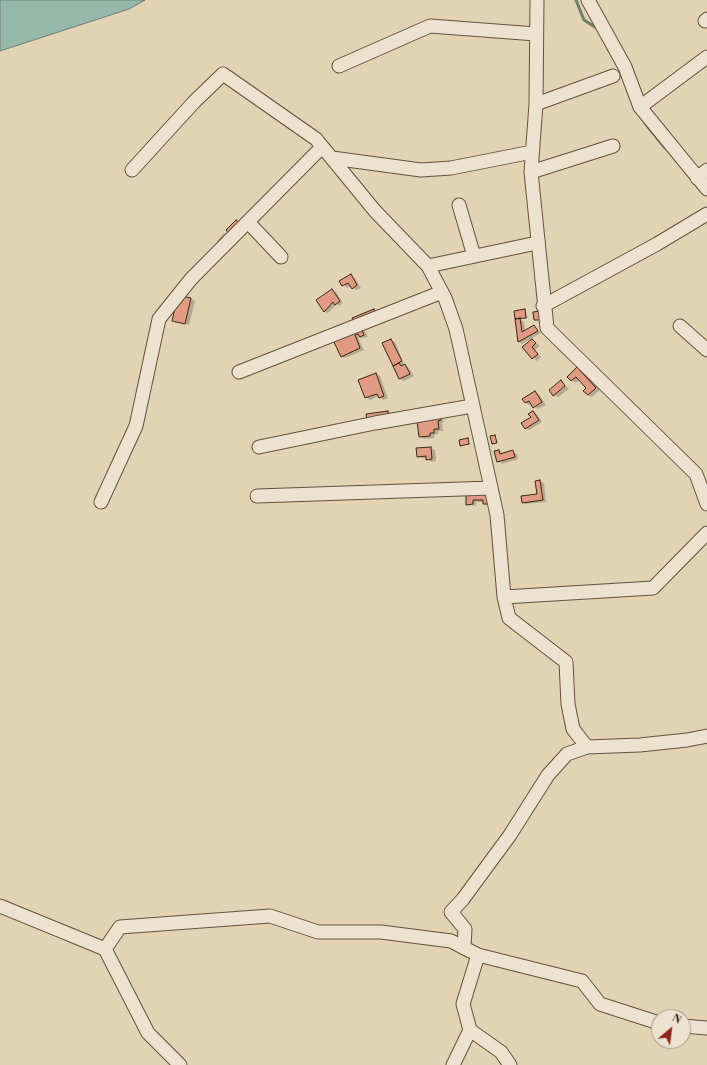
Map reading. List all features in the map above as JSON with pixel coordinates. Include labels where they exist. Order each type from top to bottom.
[{"type":"street","points":[[537,0],[536,104],[531,172],[546,328],[696,474],[707,504]]},
{"type":"street","points":[[588,0],[625,67],[640,107],[702,174],[707,189]]},
{"type":"street","points":[[339,66],[430,26],[536,34]]},
{"type":"street","points":[[640,107],[707,58]]},
{"type":"street","points":[[132,170],[194,102],[223,74],[316,139],[375,211],[428,266],[442,292],[456,329],[497,515],[504,597],[509,618],[566,662],[568,704],[573,729],[587,747]]},
{"type":"street","points":[[536,104],[613,76]]},
{"type":"street","points":[[531,172],[613,146]]},
{"type":"street","points":[[101,502],[136,426],[159,319],[191,279],[322,147]]},
{"type":"street","points":[[332,158],[421,170],[451,168],[532,152]]},
{"type":"street","points":[[459,205],[474,256]]},
{"type":"street","points":[[543,306],[657,244],[707,214]]},
{"type":"street","points":[[248,222],[281,256]]},
{"type":"street","points":[[428,266],[537,243]]},
{"type":"street","points":[[239,372],[442,292]]},
{"type":"street","points":[[680,326],[707,350]]},
{"type":"street","points":[[259,447],[375,423],[472,406]]},
{"type":"street","points":[[257,496],[491,488]]},
{"type":"street","points":[[504,597],[653,588],[707,533]]},
{"type":"street","points":[[464,948],[465,929],[451,912],[463,899],[510,835],[548,775],[567,754],[587,747],[687,740],[707,736]]},
{"type":"street","points":[[0,906],[105,949],[148,1033],[180,1065]]},
{"type":"street","points":[[105,949],[120,927],[270,916],[318,932],[381,932],[451,940],[478,955],[582,981],[600,1004],[651,1020]]},
{"type":"street","points":[[478,955],[463,1004],[470,1030],[501,1052],[510,1065]]},
{"type":"street","points":[[691,1027],[707,1028]]},
{"type":"street","points":[[453,1065],[470,1030]]},
{"type":"shaded area","points":[[0,0],[145,0],[129,9],[0,51]]},
{"type":"building","points":[[236,220],[242,225],[231,236],[226,230]]},
{"type":"building","points":[[351,274],[357,285],[352,289],[348,283],[342,286],[339,281]]},
{"type":"building","points":[[332,289],[340,301],[335,305],[333,302],[324,312],[316,300]]},
{"type":"building","points":[[178,295],[191,298],[185,324],[172,321]]},
{"type":"building","points":[[374,309],[377,315],[348,326],[347,322],[353,320],[352,318]]},
{"type":"building","points":[[525,309],[526,318],[515,319],[514,311]]},
{"type":"building","points":[[541,311],[542,320],[534,320],[533,312]]},
{"type":"building","points":[[520,318],[522,332],[534,325],[538,331],[518,342],[515,319]]},
{"type":"building","points":[[361,328],[364,335],[360,337],[358,334],[355,335],[360,348],[341,357],[333,340]]},
{"type":"building","points":[[391,339],[402,361],[393,366],[382,343]]},
{"type":"building","points":[[532,339],[536,343],[532,347],[538,354],[532,359],[522,347]]},
{"type":"building","points":[[399,363],[401,366],[405,364],[410,374],[399,379],[393,366]]},
{"type":"building","points":[[577,367],[596,388],[588,395],[583,391],[586,388],[576,377],[571,381],[567,377]]},
{"type":"building","points":[[376,373],[384,396],[379,398],[377,394],[365,398],[358,380]]},
{"type":"building","points":[[561,380],[565,386],[553,396],[549,390]]},
{"type":"building","points":[[535,391],[542,402],[533,408],[529,401],[525,403],[522,399]]},
{"type":"building","points":[[388,411],[389,418],[367,421],[366,414]]},
{"type":"building","points":[[533,411],[539,420],[525,429],[521,423],[531,417],[528,414]]},
{"type":"building","points":[[441,418],[441,420],[438,421],[439,429],[434,429],[434,433],[430,433],[430,436],[419,437],[417,421]]},
{"type":"building","points":[[495,435],[497,443],[492,444],[490,436]]},
{"type":"building","points":[[468,438],[469,444],[460,446],[459,440]]},
{"type":"building","points":[[431,447],[432,459],[426,460],[426,456],[417,457],[416,448]]},
{"type":"building","points":[[499,450],[500,454],[513,450],[515,457],[497,462],[494,451]]},
{"type":"building","points":[[540,480],[543,500],[522,503],[521,496],[537,494],[535,481]]},
{"type":"building","points":[[489,494],[489,504],[483,504],[483,500],[473,500],[473,504],[466,505],[466,495]]},
{"type":"waterway","points":[[576,0],[584,20],[598,29]]},
{"type":"waterway","points":[[645,123],[665,148]]}]
